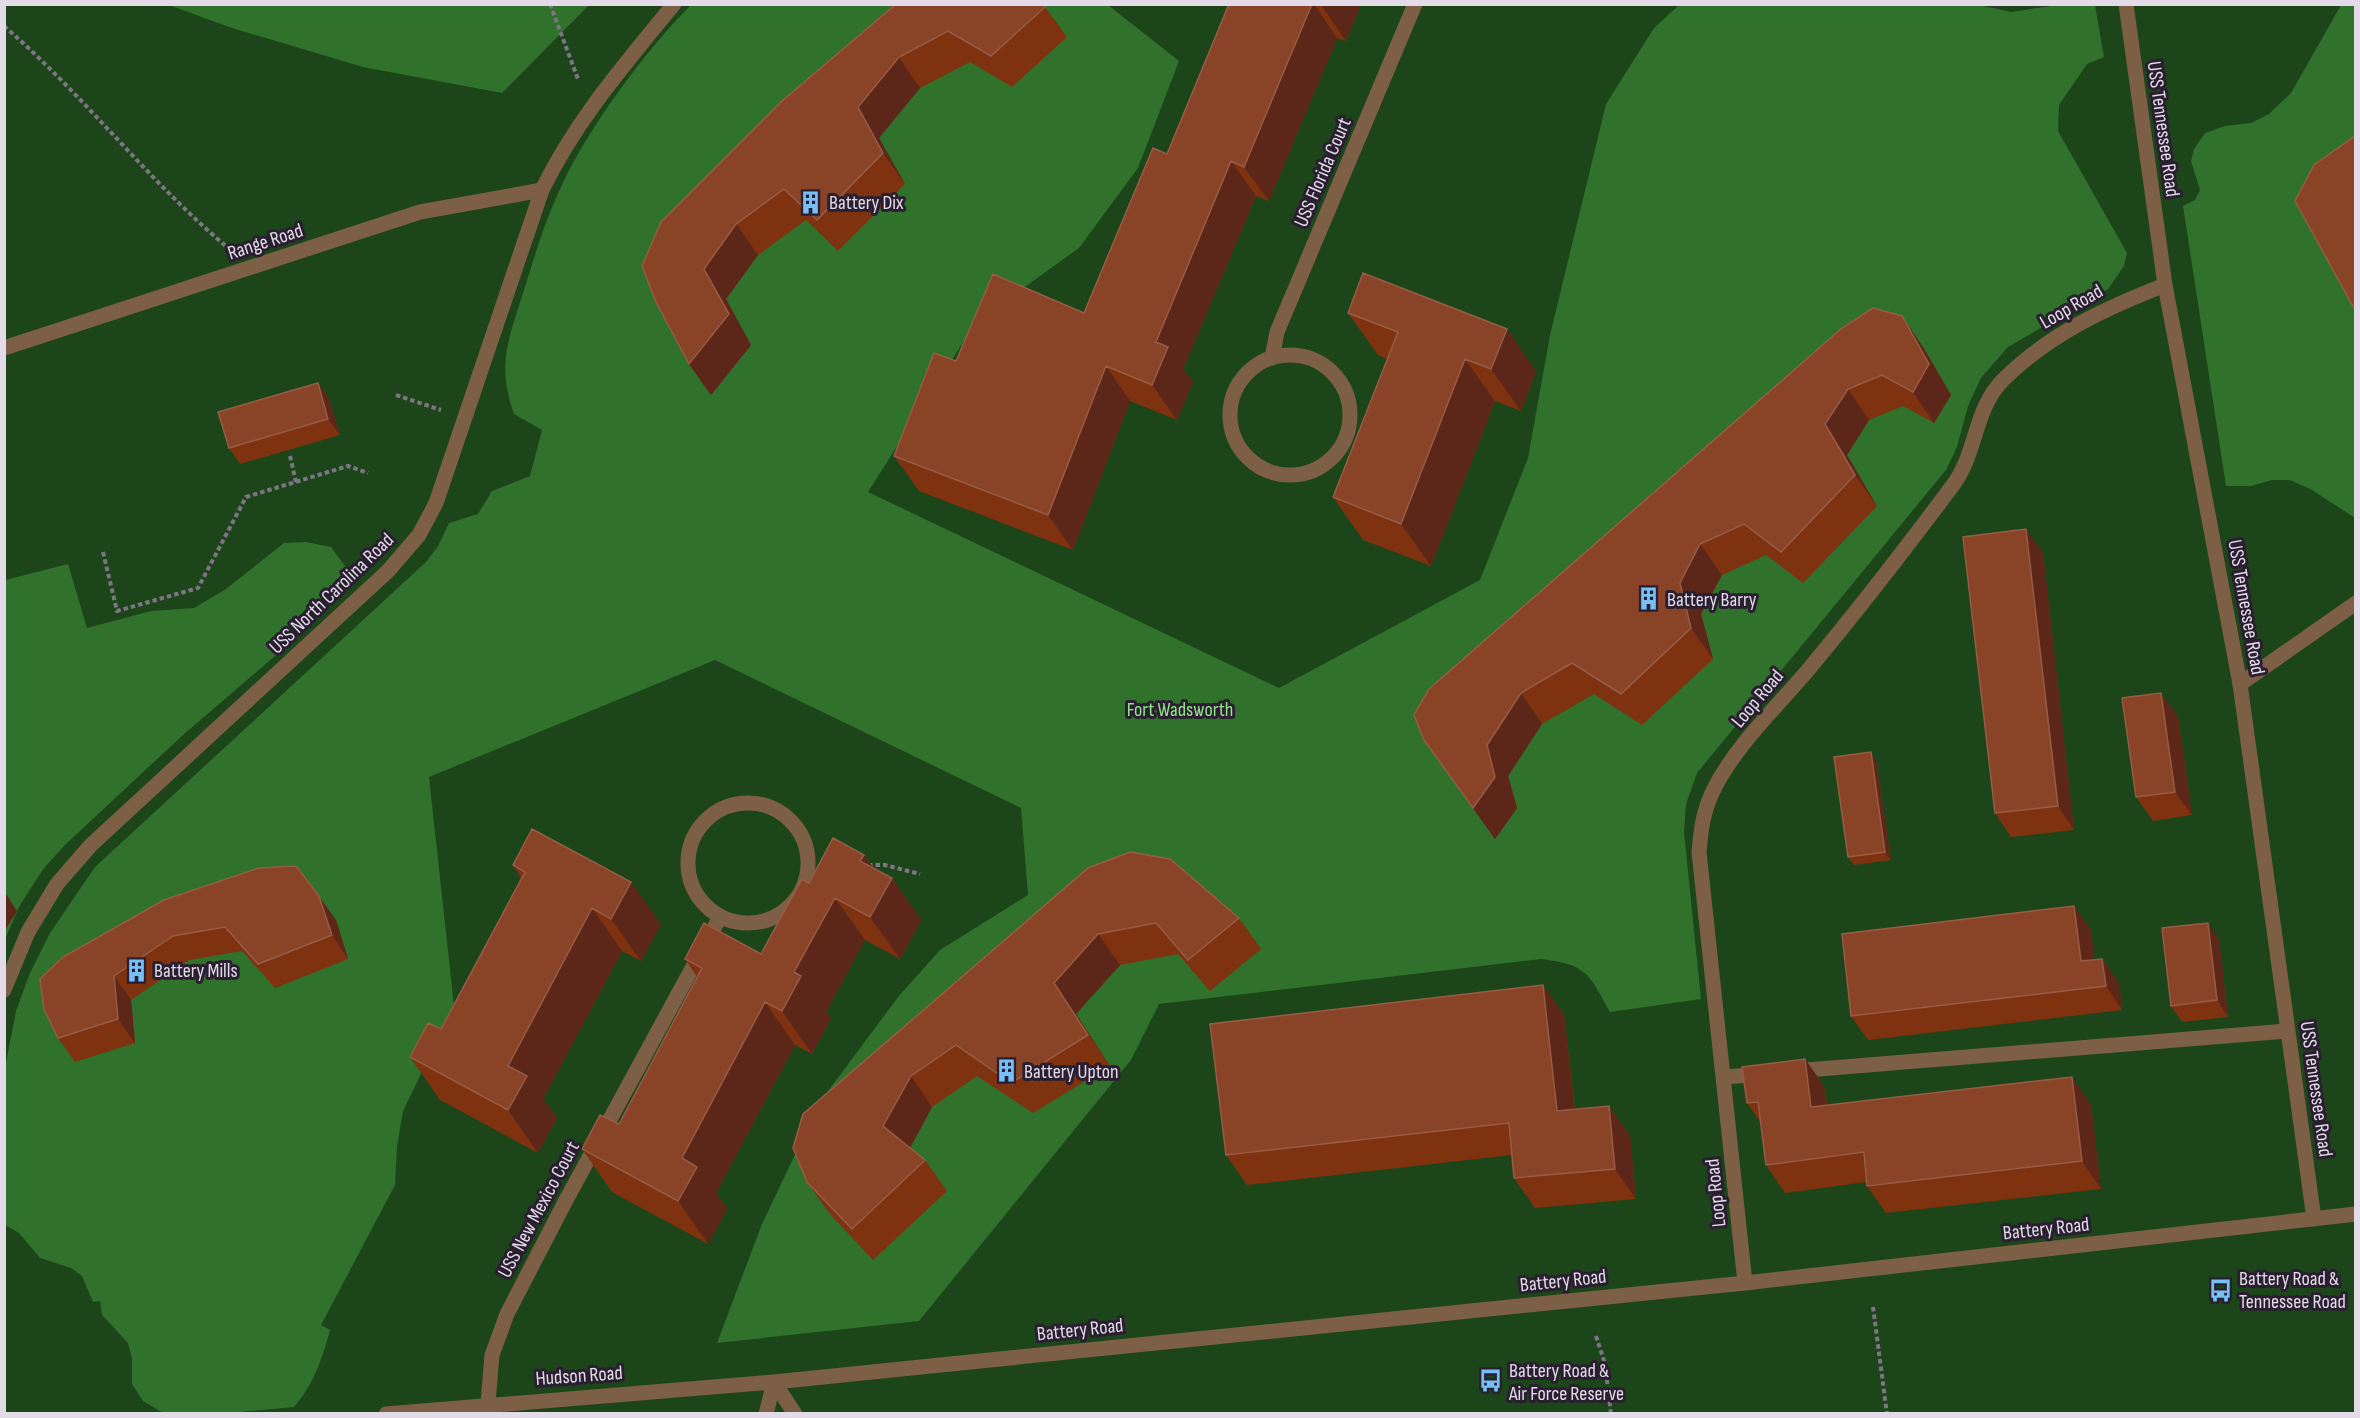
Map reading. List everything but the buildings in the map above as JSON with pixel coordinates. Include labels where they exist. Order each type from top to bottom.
[{"type":"street","name":"USS North Carolina Road","points":[[4,990],[28,932],[57,884],[92,845],[406,552],[419,535],[436,503],[542,190],[567,142],[588,110],[674,4]]},
{"type":"street","name":"USS Florida Court","points":[[1272,358],[1277,332],[1415,4]]},
{"type":"street","name":"USS Tennessee Road","points":[[2127,4],[2165,285],[2240,684],[2314,1219]]},
{"type":"street","name":"Range Road","points":[[4,348],[420,212],[542,190]]},
{"type":"street","name":"Loop Road","points":[[1745,1283],[1699,852],[1701,818],[1726,768],[1870,595],[1960,477],[1972,452],[1974,434],[1984,409],[2001,381],[2047,344],[2088,316],[2165,285]]},
{"type":"street","points":[[1292,355],[1313,359],[1330,370],[1343,386],[1350,405],[1350,426],[1343,445],[1330,461],[1312,472],[1293,476],[1272,473],[1254,463],[1240,448],[1232,432],[1229,413],[1233,395],[1242,379],[1255,366],[1272,358],[1292,355]]},
{"type":"street","points":[[2240,684],[2355,603]]},
{"type":"street","points":[[740,803],[759,804],[777,810],[793,823],[804,841],[808,861],[805,882],[795,900],[780,914],[760,922],[740,923],[720,917],[704,905],[693,890],[688,871],[688,853],[695,835],[706,820],[722,809],[740,803]]},
{"type":"street","name":"USS New Mexico Court","points":[[488,1403],[492,1355],[507,1314],[565,1202],[720,917]]},
{"type":"street","points":[[1724,1077],[2287,1031]]},
{"type":"street","name":"Battery Road","points":[[774,1382],[1745,1283],[2355,1215]]},
{"type":"street","points":[[766,1413],[774,1382]]},
{"type":"street","points":[[774,1382],[795,1413]]},
{"type":"street","name":"Hudson Road","points":[[386,1413],[488,1403],[774,1382]]},
{"type":"path","points":[[550,4],[566,41],[588,110]]},
{"type":"path","points":[[4,26],[68,87],[183,210],[251,267]]},
{"type":"path","points":[[396,395],[465,418]]},
{"type":"path","points":[[290,456],[296,482]]},
{"type":"path","points":[[103,552],[117,610],[198,588],[246,496],[348,466],[368,473]]},
{"type":"path","points":[[861,866],[885,865],[920,874]]},
{"type":"path","points":[[1874,1307],[1887,1413]]},
{"type":"path","points":[[1596,1336],[1605,1364],[1611,1413]]},
{"type":"green space","points":[[1974,4],[2011,12],[2058,5],[2095,5],[2104,57],[2087,64],[2059,105],[2058,131],[2127,253],[2124,266],[2108,289],[2008,347],[1981,378],[1968,406],[1957,447],[1946,470],[1697,773],[1686,804],[1684,832],[1701,999],[1610,1012],[1591,979],[1584,973],[1568,964],[1541,959],[1159,1004],[1131,1060],[919,1321],[717,1343],[762,1224],[820,1102],[898,997],[940,950],[1028,895],[1021,808],[715,660],[429,777],[454,1006],[403,1111],[397,1147],[395,1185],[321,1325],[330,1330],[324,1351],[312,1380],[294,1407],[228,1413],[165,1414],[143,1401],[132,1384],[132,1359],[128,1343],[102,1315],[100,1301],[93,1302],[82,1276],[71,1268],[40,1258],[19,1233],[5,1225],[5,1068],[16,1011],[30,973],[50,933],[95,867],[426,562],[438,546],[449,523],[478,514],[492,491],[530,476],[542,430],[514,414],[505,365],[509,337],[541,238],[555,199],[572,165],[602,116],[637,67],[691,5],[1108,5],[1179,61],[1138,168],[1079,248],[976,322],[868,492],[1279,688],[1480,580],[1528,458],[1550,335],[1606,104],[1654,28],[1679,5]]},
{"type":"green space","name":"Fort Wadsworth","points":[[4,5],[2355,5],[2355,1413],[5,1413]]},
{"type":"green space","points":[[169,5],[589,5],[502,93],[363,67],[232,28]]},
{"type":"green space","points":[[2341,5],[2355,5],[2355,518],[2312,490],[2290,480],[2272,480],[2251,486],[2226,486],[2183,206],[2195,200],[2200,190],[2191,161],[2194,149],[2205,133],[2225,126],[2251,123],[2269,114],[2291,93]]},
{"type":"green space","points":[[306,542],[331,547],[354,578],[276,655],[183,735],[66,844],[44,868],[20,905],[5,939],[5,580],[68,564],[87,628],[151,611],[194,608],[226,589],[284,543]]},
{"type":"place","name":"Battery Dix","points":[[811,202]]},
{"type":"place","name":"Battery Barry","points":[[1649,599]]},
{"type":"place","name":"Battery Mills","points":[[136,970]]},
{"type":"place","name":"Battery Upton","points":[[1006,1071]]},
{"type":"place","name":"Battery Road & Tennessee Road","points":[[2221,1290]]},
{"type":"place","name":"Battery Road & Air Force Reserve","points":[[1491,1381]]}]
